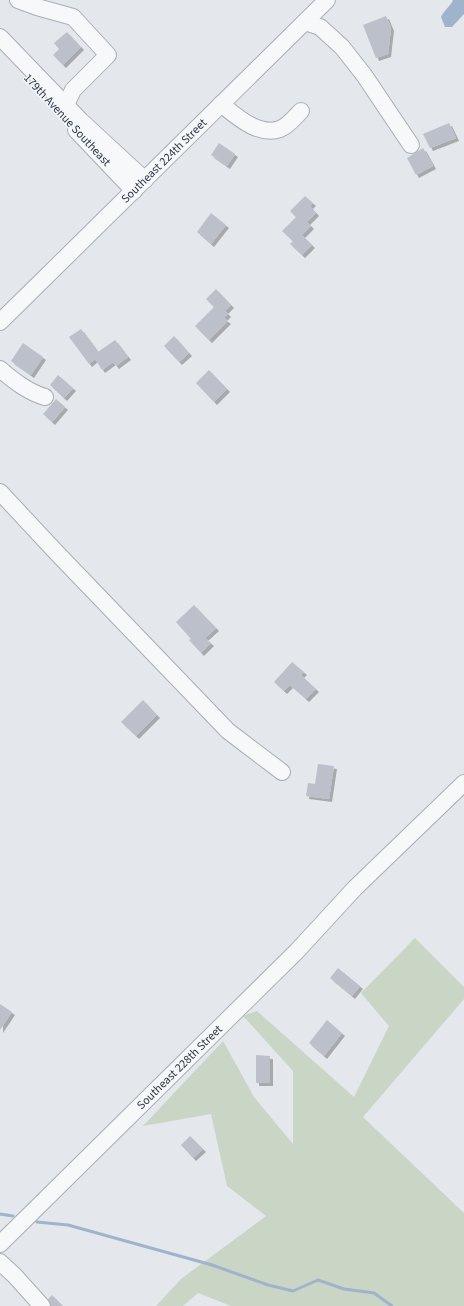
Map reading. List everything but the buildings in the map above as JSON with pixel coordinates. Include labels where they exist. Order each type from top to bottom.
[{"type":"street","points":[[18,0],[73,17],[108,55],[73,90],[66,105]]},
{"type":"street","name":"Southeast 224th Street","points":[[0,322],[327,0]]},
{"type":"street","points":[[305,22],[320,27],[342,47],[368,81],[411,145]]},
{"type":"street","points":[[0,37],[66,105],[139,186]]},
{"type":"street","name":"179th Avenue Southeast","points":[[0,50],[139,186]]},
{"type":"street","points":[[221,104],[242,120],[268,131],[280,129],[301,111]]},
{"type":"street","points":[[0,369],[20,385],[38,395],[46,397]]},
{"type":"street","points":[[0,492],[55,552],[228,731],[282,772]]},
{"type":"street","name":"Southeast 228th Street","points":[[0,1244],[297,951],[355,888],[464,783]]},
{"type":"street","points":[[0,1262],[42,1306]]},
{"type":"green space","points":[[415,938],[464,987],[464,999],[363,1117],[464,1213],[464,1306],[231,1306],[198,1293],[183,1306],[156,1306],[181,1279],[266,1216],[227,1186],[211,1114],[143,1126],[223,1041],[254,1097],[293,1144],[293,1071],[243,1016],[257,1011],[354,1097],[389,1026],[361,993]]},
{"type":"water","points":[[453,0],[464,0],[464,14],[452,27],[445,27],[441,17]]},
{"type":"waterway","points":[[0,1214],[13,1216]]},
{"type":"waterway","points":[[37,1222],[68,1225],[212,1265],[268,1285],[293,1291],[318,1280],[344,1289],[374,1293],[392,1306]]}]
